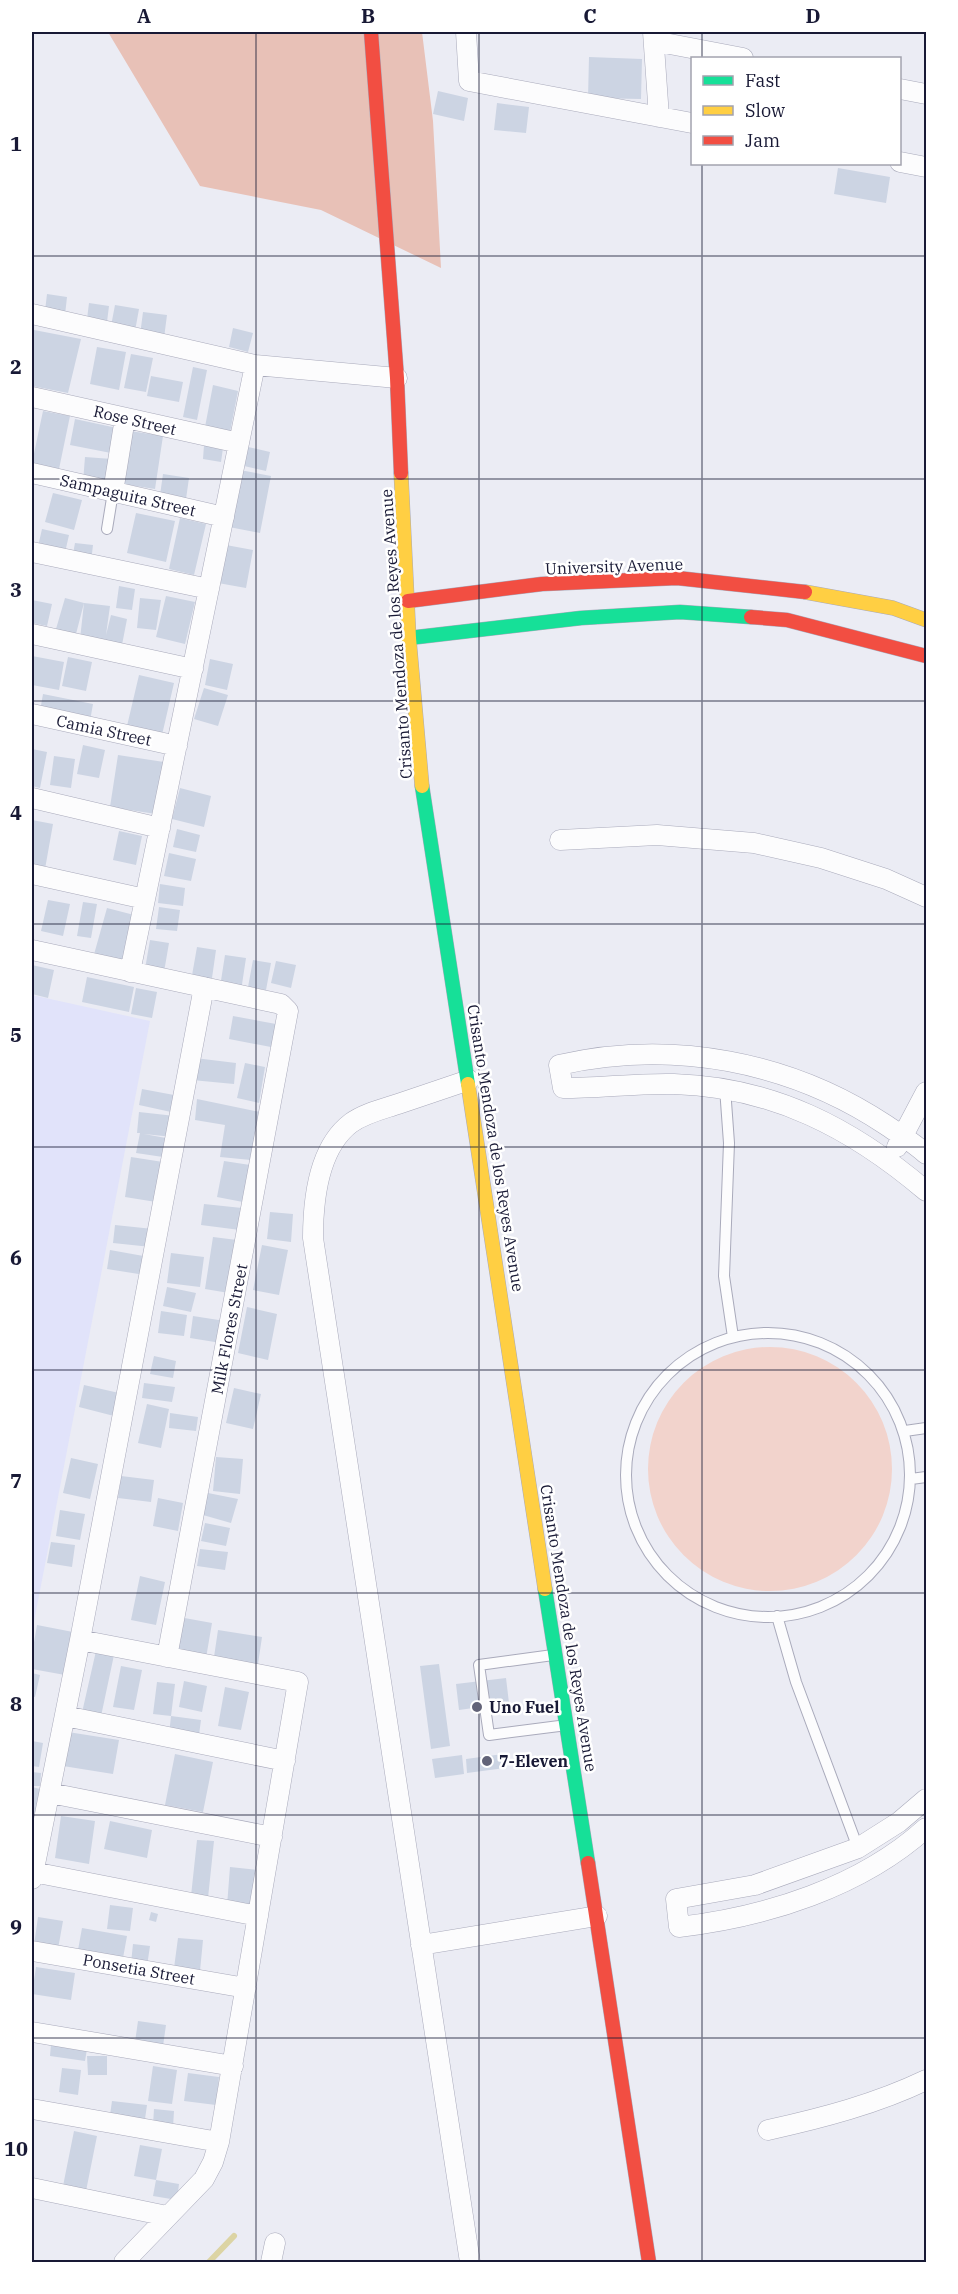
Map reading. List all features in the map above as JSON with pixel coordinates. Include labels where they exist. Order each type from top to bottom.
[{"type":"main road","name":"Crisanto Mendoza de los Reyes Avenue","points":[[371,32],[397,378],[409,638],[419,767],[469,1080],[649,2262]]},
{"type":"main road","name":"University Avenue","points":[[408,601],[542,584],[676,578],[792,590],[893,608],[927,620]]},
{"type":"main road","points":[[409,638],[581,618],[680,612],[787,620],[927,656]]},
{"type":"street","points":[[466,32],[469,81],[691,123]]},
{"type":"street","points":[[659,117],[654,36],[738,57]]},
{"type":"street","points":[[901,89],[927,94]]},
{"type":"street","points":[[901,162],[927,168]]},
{"type":"street","points":[[32,314],[255,365],[397,378]]},
{"type":"street","points":[[130,972],[255,365]]},
{"type":"street","name":"Rose Street","points":[[32,397],[239,443]]},
{"type":"street","points":[[113,492],[125,418]]},
{"type":"street","name":"Sampaguita Street","points":[[32,473],[224,517]]},
{"type":"street","points":[[32,552],[209,589]]},
{"type":"street","points":[[32,634],[193,669]]},
{"type":"street","name":"Camia Street","points":[[32,714],[177,746]]},
{"type":"street","points":[[32,798],[160,828]]},
{"type":"street","points":[[561,840],[657,835],[754,843],[821,858],[886,879],[927,897]]},
{"type":"street","points":[[32,874],[145,899]]},
{"type":"street","points":[[32,950],[204,987],[80,1640],[32,1876],[258,1916]]},
{"type":"street","name":"Milk Flores Street","points":[[167,1657],[288,1014],[287,1008],[281,1004],[204,987]]},
{"type":"street","points":[[909,1176],[925,1150],[859,1107],[805,1083],[762,1069],[716,1058],[676,1054],[625,1054],[559,1065],[563,1088],[674,1084],[725,1089],[799,1109],[851,1135],[890,1160],[909,1176],[927,1191]]},
{"type":"street","points":[[469,1080],[374,1112],[351,1123],[329,1150],[313,1214],[313,1238],[470,2262]]},
{"type":"street","points":[[890,1160],[927,1092]]},
{"type":"street","points":[[80,1640],[298,1682],[219,2142],[213,2162],[204,2179],[124,2262]]},
{"type":"street","points":[[65,1716],[285,1761]]},
{"type":"street","points":[[50,1793],[272,1837]]},
{"type":"street","points":[[927,1799],[899,1822],[858,1848],[755,1885],[676,1899],[679,1928],[715,1923],[764,1911],[817,1893],[898,1851],[927,1828]]},
{"type":"street","points":[[421,1945],[597,1916]]},
{"type":"street","name":"Ponsetia Street","points":[[32,1951],[246,1988]]},
{"type":"street","points":[[32,2032],[232,2066]]},
{"type":"street","points":[[768,2130],[839,2114],[909,2089],[927,2080]]},
{"type":"street","points":[[32,2109],[219,2142]]},
{"type":"street","points":[[32,2188],[167,2216]]},
{"type":"street","points":[[271,2262],[275,2243]]},
{"type":"lane","points":[[107,529],[113,492]]},
{"type":"lane","points":[[725,1089],[729,1143],[724,1276],[733,1337]]},
{"type":"lane","points":[[751,1333],[787,1334],[804,1337],[838,1350],[853,1360],[879,1384],[898,1415],[904,1431],[911,1462],[911,1479],[907,1510],[902,1526],[887,1555],[877,1567],[853,1589],[825,1605],[794,1615],[777,1617],[751,1616],[725,1610],[693,1596],[679,1585],[666,1573],[645,1546],[637,1530],[627,1496],[626,1461],[633,1427],[649,1396],[672,1370],[685,1358],[708,1346],[751,1333]]},
{"type":"lane","points":[[904,1431],[927,1428]]},
{"type":"lane","points":[[911,1479],[927,1476]]},
{"type":"lane","points":[[777,1617],[796,1682],[858,1848]]},
{"type":"lane","points":[[557,1654],[479,1665],[489,1735],[567,1725]]},
{"type":"shaded area","points":[[108,32],[422,32],[433,121],[441,268],[321,210],[200,186]]},
{"type":"shaded area","points":[[32,995],[150,1021],[32,1632]]},
{"type":"shaded area","points":[[770,1347],[794,1350],[817,1357],[838,1368],[856,1383],[871,1401],[882,1422],[889,1445],[892,1469],[889,1493],[882,1516],[871,1537],[856,1555],[838,1570],[817,1581],[794,1588],[770,1591],[746,1588],[723,1581],[702,1570],[684,1555],[669,1537],[658,1516],[651,1493],[648,1469],[651,1445],[658,1422],[669,1401],[684,1383],[702,1368],[723,1357],[746,1350]]},
{"type":"building","points":[[589,57],[642,59],[641,99],[588,98]]},
{"type":"building","points":[[438,91],[468,98],[464,121],[433,114]]},
{"type":"building","points":[[497,103],[529,107],[526,133],[494,130]]},
{"type":"building","points":[[838,168],[890,177],[886,203],[834,194]]},
{"type":"building","points":[[47,294],[67,297],[65,315],[45,311]]},
{"type":"building","points":[[89,303],[109,306],[107,322],[87,319]]},
{"type":"building","points":[[115,305],[139,309],[135,331],[111,326]]},
{"type":"building","points":[[143,312],[167,315],[164,338],[140,335]]},
{"type":"building","points":[[233,328],[253,333],[248,352],[229,347]]},
{"type":"building","points":[[34,330],[81,339],[68,393],[32,386]]},
{"type":"building","points":[[97,347],[126,352],[119,390],[90,384]]},
{"type":"building","points":[[131,354],[153,358],[146,392],[124,388]]},
{"type":"building","points":[[193,367],[207,370],[197,420],[183,417]]},
{"type":"building","points":[[151,376],[183,382],[179,402],[147,396]]},
{"type":"building","points":[[213,385],[238,391],[230,432],[205,427]]},
{"type":"building","points":[[43,411],[70,416],[59,469],[32,463]]},
{"type":"building","points":[[75,419],[117,428],[111,453],[70,445]]},
{"type":"building","points":[[130,431],[163,436],[155,489],[123,484]]},
{"type":"building","points":[[204,445],[223,448],[221,462],[203,459]]},
{"type":"building","points":[[248,447],[270,452],[266,471],[244,466]]},
{"type":"building","points":[[85,457],[112,459],[110,484],[83,482]]},
{"type":"building","points":[[240,470],[271,476],[260,533],[229,527]]},
{"type":"building","points":[[163,474],[189,478],[186,499],[160,495]]},
{"type":"building","points":[[53,493],[82,500],[74,530],[45,522]]},
{"type":"building","points":[[136,513],[175,521],[166,562],[127,553]]},
{"type":"building","points":[[180,518],[206,524],[194,575],[169,569]]},
{"type":"building","points":[[42,529],[69,535],[64,557],[37,551]]},
{"type":"building","points":[[75,543],[93,545],[91,562],[72,559]]},
{"type":"building","points":[[226,545],[253,550],[246,588],[218,583]]},
{"type":"building","points":[[119,586],[135,589],[132,610],[116,608]]},
{"type":"building","points":[[166,596],[195,602],[185,644],[156,637]]},
{"type":"building","points":[[65,598],[84,603],[76,634],[56,629]]},
{"type":"building","points":[[140,598],[161,600],[156,630],[137,628]]},
{"type":"building","points":[[32,600],[52,604],[47,626],[32,623]]},
{"type":"building","points":[[84,603],[110,606],[106,635],[111,615],[127,619],[122,645],[80,639]]},
{"type":"building","points":[[32,656],[64,662],[59,690],[32,685]]},
{"type":"building","points":[[68,657],[92,662],[86,691],[62,686]]},
{"type":"building","points":[[210,659],[233,664],[227,690],[205,685]]},
{"type":"building","points":[[139,675],[174,683],[162,735],[127,726]]},
{"type":"building","points":[[204,688],[228,695],[218,726],[194,719]]},
{"type":"building","points":[[43,694],[93,704],[90,721],[40,711]]},
{"type":"building","points":[[83,745],[105,750],[99,778],[77,774]]},
{"type":"building","points":[[32,749],[47,752],[40,788],[32,786]]},
{"type":"building","points":[[118,755],[164,762],[156,814],[110,807]]},
{"type":"building","points":[[54,756],[75,759],[71,788],[50,785]]},
{"type":"building","points":[[180,788],[211,796],[204,827],[172,819]]},
{"type":"building","points":[[32,820],[53,824],[45,869],[32,866]]},
{"type":"building","points":[[177,829],[200,835],[196,852],[173,847]]},
{"type":"building","points":[[119,831],[142,836],[136,865],[113,860]]},
{"type":"building","points":[[169,853],[196,859],[191,881],[164,876]]},
{"type":"building","points":[[160,884],[185,888],[183,906],[158,903]]},
{"type":"building","points":[[48,900],[70,904],[63,936],[41,931]]},
{"type":"building","points":[[83,902],[97,904],[91,938],[77,936]]},
{"type":"building","points":[[159,907],[180,910],[177,931],[156,929]]},
{"type":"building","points":[[107,908],[138,916],[123,966],[93,958]]},
{"type":"building","points":[[150,940],[169,943],[164,972],[145,969]]},
{"type":"building","points":[[197,947],[216,950],[211,985],[191,981]]},
{"type":"building","points":[[225,955],[246,958],[241,991],[220,987]]},
{"type":"building","points":[[253,960],[271,963],[266,990],[248,987]]},
{"type":"building","points":[[276,961],[296,965],[291,988],[271,983]]},
{"type":"building","points":[[32,965],[54,970],[48,998],[32,994]]},
{"type":"building","points":[[87,977],[134,987],[129,1012],[82,1002]]},
{"type":"building","points":[[136,988],[157,992],[152,1018],[131,1014]]},
{"type":"building","points":[[233,1016],[276,1024],[271,1047],[229,1039]]},
{"type":"building","points":[[195,1058],[236,1063],[234,1084],[192,1080]]},
{"type":"building","points":[[245,1063],[265,1067],[259,1103],[237,1098]]},
{"type":"building","points":[[142,1089],[174,1095],[171,1112],[139,1105]]},
{"type":"building","points":[[197,1099],[260,1112],[251,1160],[220,1157],[225,1125],[195,1120]]},
{"type":"building","points":[[139,1112],[175,1116],[173,1137],[144,1134],[166,1138],[163,1157],[136,1153],[140,1133],[137,1133]]},
{"type":"building","points":[[131,1157],[163,1162],[156,1202],[125,1197]]},
{"type":"building","points":[[224,1161],[250,1165],[243,1202],[217,1197]]},
{"type":"building","points":[[204,1204],[242,1208],[240,1230],[201,1225]]},
{"type":"building","points":[[270,1212],[293,1214],[291,1242],[267,1239]]},
{"type":"building","points":[[115,1225],[153,1229],[151,1247],[113,1243]]},
{"type":"building","points":[[213,1237],[237,1240],[229,1293],[205,1289]]},
{"type":"building","points":[[262,1245],[288,1250],[279,1295],[253,1290]]},
{"type":"building","points":[[110,1250],[149,1257],[145,1275],[107,1269]]},
{"type":"building","points":[[171,1253],[204,1257],[200,1287],[167,1283]]},
{"type":"building","points":[[167,1287],[196,1293],[191,1312],[163,1306]]},
{"type":"building","points":[[247,1307],[277,1314],[268,1360],[238,1353]]},
{"type":"building","points":[[161,1311],[187,1315],[184,1336],[158,1333]]},
{"type":"building","points":[[193,1316],[225,1321],[221,1343],[190,1338]]},
{"type":"building","points":[[154,1356],[176,1361],[173,1378],[150,1374]]},
{"type":"building","points":[[144,1383],[175,1387],[172,1402],[142,1398]]},
{"type":"building","points":[[84,1385],[119,1393],[114,1416],[79,1407]]},
{"type":"building","points":[[234,1388],[261,1394],[253,1429],[226,1423]]},
{"type":"building","points":[[147,1404],[169,1409],[161,1448],[138,1443]]},
{"type":"building","points":[[170,1413],[198,1417],[196,1431],[169,1428]]},
{"type":"building","points":[[216,1457],[243,1459],[240,1494],[213,1491]]},
{"type":"building","points":[[71,1458],[98,1464],[90,1499],[63,1493]]},
{"type":"building","points":[[121,1476],[154,1480],[151,1502],[118,1498]]},
{"type":"building","points":[[208,1493],[238,1499],[231,1523],[203,1515]]},
{"type":"building","points":[[158,1498],[183,1503],[178,1531],[153,1526]]},
{"type":"building","points":[[60,1510],[85,1514],[80,1540],[56,1536]]},
{"type":"building","points":[[205,1523],[230,1528],[226,1546],[201,1541]]},
{"type":"building","points":[[51,1542],[75,1545],[72,1567],[47,1563]]},
{"type":"building","points":[[200,1549],[228,1552],[225,1570],[197,1566]]},
{"type":"building","points":[[140,1576],[165,1582],[156,1625],[131,1620]]},
{"type":"building","points":[[179,1617],[212,1623],[206,1658],[173,1653]]},
{"type":"building","points":[[37,1625],[73,1632],[65,1675],[32,1669]]},
{"type":"building","points":[[218,1630],[262,1637],[258,1664],[214,1657]]},
{"type":"building","points":[[96,1651],[114,1655],[100,1721],[81,1717]]},
{"type":"building","points":[[439,1664],[450,1746],[431,1749],[420,1666]]},
{"type":"building","points":[[121,1666],[142,1670],[134,1710],[113,1707]]},
{"type":"building","points":[[32,1673],[40,1675],[35,1697],[32,1696]]},
{"type":"building","points":[[506,1678],[509,1703],[459,1710],[456,1684]]},
{"type":"building","points":[[184,1681],[207,1686],[202,1712],[179,1707]]},
{"type":"building","points":[[157,1682],[175,1684],[171,1716],[153,1714]]},
{"type":"building","points":[[225,1687],[249,1692],[241,1730],[218,1726]]},
{"type":"building","points":[[171,1716],[201,1720],[198,1742],[169,1735]]},
{"type":"building","points":[[68,1732],[119,1740],[113,1774],[63,1766]]},
{"type":"building","points":[[32,1741],[43,1743],[39,1767],[32,1766]]},
{"type":"building","points":[[175,1754],[213,1762],[203,1812],[165,1805]]},
{"type":"building","points":[[503,1754],[505,1768],[467,1773],[466,1759]]},
{"type":"building","points":[[462,1755],[464,1774],[435,1778],[432,1759]]},
{"type":"building","points":[[32,1772],[41,1773],[40,1786],[32,1786]]},
{"type":"building","points":[[32,1787],[40,1789],[36,1813],[32,1812]]},
{"type":"building","points":[[61,1816],[95,1821],[89,1864],[55,1858]]},
{"type":"building","points":[[110,1821],[152,1830],[147,1858],[104,1849]]},
{"type":"building","points":[[197,1840],[214,1841],[208,1898],[191,1896]]},
{"type":"building","points":[[230,1867],[258,1870],[254,1908],[227,1906]]},
{"type":"building","points":[[110,1905],[133,1908],[130,1931],[107,1929]]},
{"type":"building","points":[[151,1912],[158,1914],[156,1922],[149,1920]]},
{"type":"building","points":[[38,1917],[63,1921],[58,1949],[34,1945]]},
{"type":"building","points":[[82,1928],[127,1936],[123,1958],[78,1950]]},
{"type":"building","points":[[178,1938],[203,1940],[200,1971],[174,1968]]},
{"type":"building","points":[[133,1944],[150,1946],[147,1966],[131,1963]]},
{"type":"building","points":[[36,1967],[75,1973],[71,2000],[32,1994]]},
{"type":"building","points":[[138,2021],[166,2025],[162,2053],[134,2049]]},
{"type":"building","points":[[51,2044],[87,2049],[85,2061],[50,2056]]},
{"type":"building","points":[[87,2056],[107,2056],[107,2075],[88,2075]]},
{"type":"building","points":[[153,2066],[177,2070],[172,2104],[148,2101]]},
{"type":"building","points":[[62,2068],[81,2070],[78,2095],[59,2092]]},
{"type":"building","points":[[188,2073],[219,2077],[216,2105],[184,2101]]},
{"type":"building","points":[[112,2101],[147,2105],[145,2119],[110,2115]]},
{"type":"building","points":[[154,2109],[174,2111],[173,2127],[153,2125]]},
{"type":"building","points":[[74,2131],[97,2136],[85,2196],[62,2191]]},
{"type":"building","points":[[140,2145],[162,2149],[156,2180],[134,2176]]},
{"type":"building","points":[[156,2180],[179,2184],[177,2200],[153,2196]]},
{"type":"waterway","points":[[209,2262],[234,2236]]},
{"type":"traffic: fast","points":[[409,638],[581,618],[680,612],[751,617]]},
{"type":"traffic: fast","points":[[422,786],[468,1084]]},
{"type":"traffic: fast","points":[[545,1589],[588,1863]]},
{"type":"traffic: slow","points":[[401,473],[409,638],[422,786]]},
{"type":"traffic: slow","points":[[805,592],[893,608],[926,620]]},
{"type":"traffic: slow","points":[[468,1084],[545,1589]]},
{"type":"traffic: jam","points":[[371,32],[397,378],[401,473]]},
{"type":"traffic: jam","points":[[408,601],[542,584],[677,578],[805,592]]},
{"type":"traffic: jam","points":[[751,617],[787,620],[926,656]]},
{"type":"traffic: jam","points":[[588,1863],[649,2262]]},
{"type":"place","name":"Uno Fuel","points":[[477,1707]]},
{"type":"place","name":"7-Eleven","points":[[487,1761]]}]
